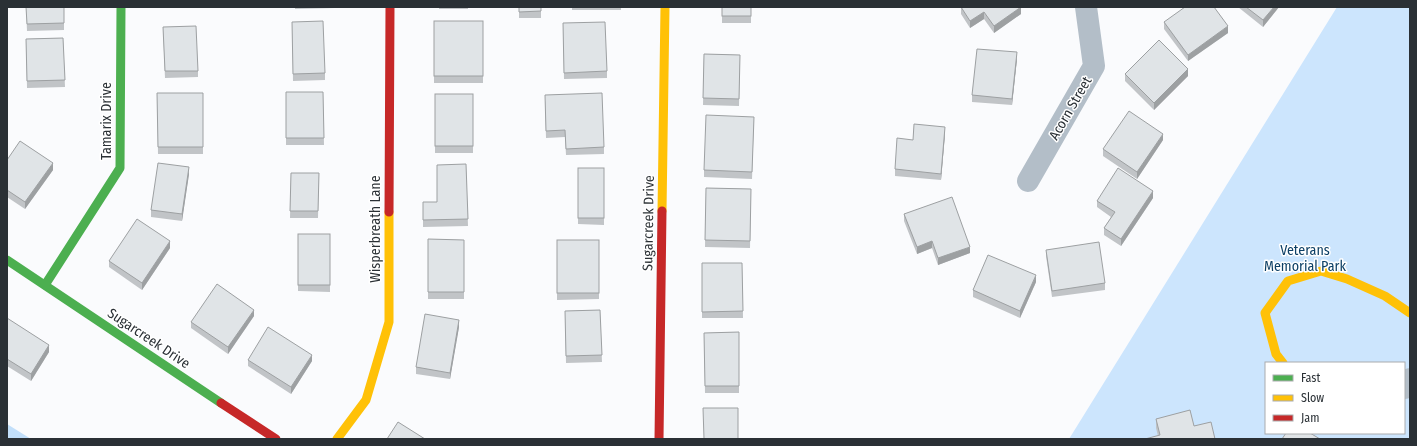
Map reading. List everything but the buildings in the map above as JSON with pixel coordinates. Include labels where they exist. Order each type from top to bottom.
[{"type":"street","name":"Tamarix Drive","points":[[45,285],[120,168],[121,7]]},
{"type":"street","name":"Wisperbreath Lane","points":[[337,439],[366,400],[389,322],[390,7]]},
{"type":"street","name":"Sugarcreek Drive","points":[[659,439],[665,7]]},
{"type":"street","name":"Acorn Street","points":[[1028,181],[1094,66],[1086,7]]},
{"type":"street","name":"Sugarcreek Drive","points":[[7,260],[276,439]]},
{"type":"street","points":[[1282,362],[1276,354],[1265,313],[1288,281],[1321,271],[1347,279],[1385,296],[1410,313]]},
{"type":"green space","name":"Veterans Memorial Park","points":[[1337,7],[1410,7],[1410,439],[1069,439]]},
{"type":"shaded area","points":[[7,424],[31,439],[7,439]]},
{"type":"traffic: fast","points":[[45,285],[120,168],[121,7]]},
{"type":"traffic: fast","points":[[7,260],[221,403]]},
{"type":"traffic: slow","points":[[662,211],[665,7]]},
{"type":"traffic: slow","points":[[337,439],[366,400],[389,322],[389,212]]},
{"type":"traffic: slow","points":[[1282,362],[1276,354],[1265,313],[1288,281],[1321,271],[1347,279],[1385,296],[1410,313]]},
{"type":"traffic: jam","points":[[389,212],[390,7]]},
{"type":"traffic: jam","points":[[659,439],[662,211]]},
{"type":"traffic: jam","points":[[221,403],[276,439]]}]
